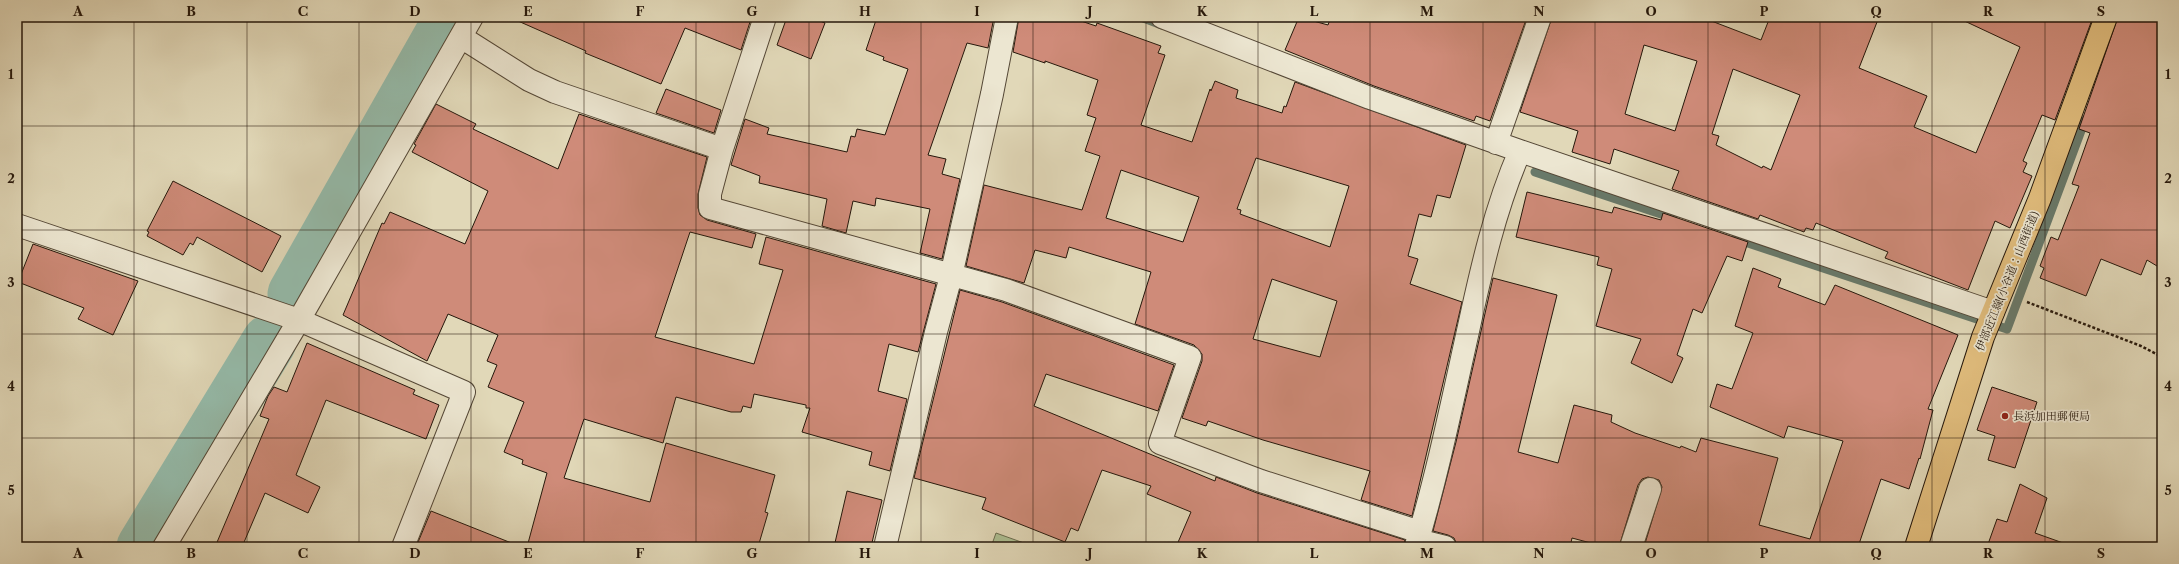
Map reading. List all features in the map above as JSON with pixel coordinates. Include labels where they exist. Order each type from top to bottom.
[{"type":"main road","name":"伊部近江線(小谷道：山西街道)","points":[[1916,547],[1983,337],[2040,198],[2106,17]]},
{"type":"street","points":[[164,547],[299,320],[472,17]]},
{"type":"street","points":[[765,17],[722,150],[710,194],[710,208],[1006,290],[1190,357],[1160,443],[1418,540],[1445,547]]},
{"type":"street","points":[[885,547],[936,332],[951,276],[992,94],[1007,17]]},
{"type":"street","points":[[1162,17],[1370,98],[1520,151],[1993,312]]},
{"type":"street","points":[[1496,142],[1540,17]]},
{"type":"street","points":[[460,37],[529,80],[555,92],[722,150]]},
{"type":"street","points":[[1418,540],[1479,282],[1508,178],[1520,151]]},
{"type":"street","points":[[17,225],[299,320],[464,392],[403,547]]},
{"type":"street","points":[[1631,547],[1650,489]]},
{"type":"path","points":[[2038,306],[2141,346],[2162,357]]},
{"type":"green space","points":[[996,533],[1035,547],[991,547]]},
{"type":"building","points":[[509,17],[739,17],[750,22],[741,50],[685,28],[661,84],[585,53],[586,51]]},
{"type":"building","points":[[787,17],[810,17],[825,23],[811,59],[777,45]]},
{"type":"building","points":[[877,17],[994,17],[988,48],[967,43],[928,155],[946,159],[942,174],[960,179],[942,259],[920,253],[930,209],[876,198],[875,206],[853,201],[846,233],[822,226],[827,199],[759,183],[760,176],[731,165],[745,119],[769,128],[767,134],[847,152],[851,136],[855,137],[857,129],[885,135],[908,69],[883,60],[884,57],[866,50]]},
{"type":"building","points":[[1019,17],[1069,17],[1096,26],[1097,23],[1161,46],[1158,53],[1165,55],[1141,125],[1192,142],[1210,89],[1211,91],[1215,81],[1238,90],[1236,98],[1282,113],[1284,106],[1286,107],[1295,82],[1466,145],[1450,198],[1437,195],[1431,217],[1419,214],[1408,256],[1418,259],[1410,284],[1462,302],[1412,516],[1361,500],[1370,471],[1263,440],[1208,421],[1206,426],[1182,418],[1202,361],[1202,354],[1194,345],[1135,324],[1151,272],[1069,247],[1066,258],[1035,250],[1024,283],[966,266],[984,185],[1082,210],[1100,156],[1085,151],[1096,118],[1087,115],[1098,80],[1045,61],[1045,63],[1013,52]],"holes":[[[1256,158],[1349,186],[1330,247],[1240,214],[1241,210],[1237,209]],[[1121,170],[1199,197],[1183,242],[1106,218]],[[1272,279],[1337,301],[1320,357],[1253,339]]]},
{"type":"building","points":[[1299,17],[1328,25],[1331,17],[1527,17],[1490,121],[1476,116],[1474,121],[1374,86],[1285,50]]},
{"type":"building","points":[[1552,17],[1701,17],[1761,40],[1770,17],[1879,17],[1859,68],[1927,96],[1914,127],[1976,153],[2020,47],[1956,17],[2093,17],[2055,120],[2042,115],[2023,161],[2027,163],[2023,172],[2032,176],[2010,228],[1995,221],[1968,290],[1885,258],[1888,252],[1816,223],[1813,230],[1806,228],[1804,232],[1760,215],[1758,219],[1672,189],[1679,171],[1614,149],[1610,164],[1572,152],[1578,131],[1520,112]],"holes":[[[1644,45],[1697,61],[1675,131],[1625,114]],[[1733,69],[1800,95],[1771,170],[1763,166],[1762,168],[1716,145],[1719,136],[1712,134]]]},
{"type":"building","points":[[2118,17],[2162,17],[2162,269],[2147,260],[2141,275],[2101,259],[2086,296],[2040,278],[2044,268],[2040,266],[2051,237],[2058,240],[2079,186],[2072,184],[2090,133],[2079,129]]},
{"type":"building","points":[[666,89],[721,110],[714,133],[656,113]]},
{"type":"building","points":[[436,104],[476,124],[473,129],[558,169],[579,114],[707,157],[698,194],[698,208],[700,215],[707,220],[756,234],[752,248],[690,232],[655,337],[754,364],[783,270],[759,264],[766,237],[936,284],[918,352],[889,344],[878,391],[907,399],[890,471],[869,465],[872,452],[802,432],[810,408],[806,408],[806,405],[754,394],[751,408],[743,406],[741,412],[731,412],[676,397],[663,443],[584,419],[564,478],[650,502],[666,443],[775,475],[765,512],[768,513],[758,547],[527,547],[547,473],[522,464],[523,460],[504,452],[524,402],[488,387],[497,365],[487,361],[498,335],[448,314],[427,361],[343,315],[382,223],[384,224],[390,212],[465,244],[488,191],[412,152],[416,145],[414,144]]},
{"type":"building","points":[[173,181],[281,236],[262,272],[197,237],[193,245],[190,243],[183,255],[147,236],[149,232],[147,231]]},
{"type":"building","points":[[1527,192],[1612,213],[1614,207],[1661,220],[1663,213],[1748,242],[1742,261],[1727,256],[1702,313],[1693,309],[1677,355],[1683,358],[1672,383],[1631,363],[1641,339],[1596,326],[1612,269],[1597,265],[1599,257],[1516,237]]},
{"type":"building","points":[[33,244],[138,281],[113,335],[78,319],[84,308],[18,282]]},
{"type":"building","points":[[1753,268],[1781,279],[1778,287],[1825,305],[1835,285],[1958,335],[1928,409],[1933,410],[1920,459],[1919,458],[1909,489],[1881,479],[1858,547],[1644,547],[1662,487],[1659,480],[1648,477],[1642,479],[1638,485],[1619,547],[1606,547],[1572,538],[1570,547],[1463,547],[1457,545],[1454,538],[1433,531],[1456,442],[1493,278],[1557,295],[1518,452],[1558,463],[1574,405],[1612,415],[1611,422],[1635,433],[1680,448],[1681,446],[1696,452],[1701,438],[1778,458],[1759,525],[1810,539],[1843,441],[1788,426],[1784,438],[1710,407],[1717,384],[1732,389],[1753,333],[1735,326]]},
{"type":"building","points":[[960,290],[1002,302],[1174,365],[1158,411],[1046,374],[1034,406],[1215,481],[1216,477],[1257,493],[1405,540],[1404,547],[1176,547],[1191,512],[1147,494],[1151,486],[1102,470],[1078,531],[1071,528],[1065,542],[982,509],[986,498],[914,478]]},
{"type":"building","points":[[307,343],[415,390],[413,394],[439,405],[426,439],[326,400],[296,475],[320,487],[308,513],[265,493],[242,547],[215,547],[269,419],[260,416],[268,396],[274,387],[287,392]]},
{"type":"building","points":[[1992,387],[2037,402],[2015,468],[1988,460],[1995,436],[1977,430]]},
{"type":"building","points":[[2020,484],[2047,498],[2035,533],[2066,544],[2065,547],[1987,547],[1997,519],[2007,522]]},
{"type":"building","points":[[847,491],[882,500],[871,547],[834,547]]},
{"type":"building","points":[[431,511],[519,546],[416,547]]},
{"type":"waterway","points":[[295,294],[452,17]]},
{"type":"waterway","points":[[1141,17],[1162,25]]},
{"type":"waterway","points":[[1736,239],[2007,329],[2085,120]]},
{"type":"waterway","points":[[1535,172],[1673,218]]},
{"type":"waterway","points":[[144,547],[269,342]]},
{"type":"place","name":"長浜加田郵便局","points":[[2005,416]]}]
